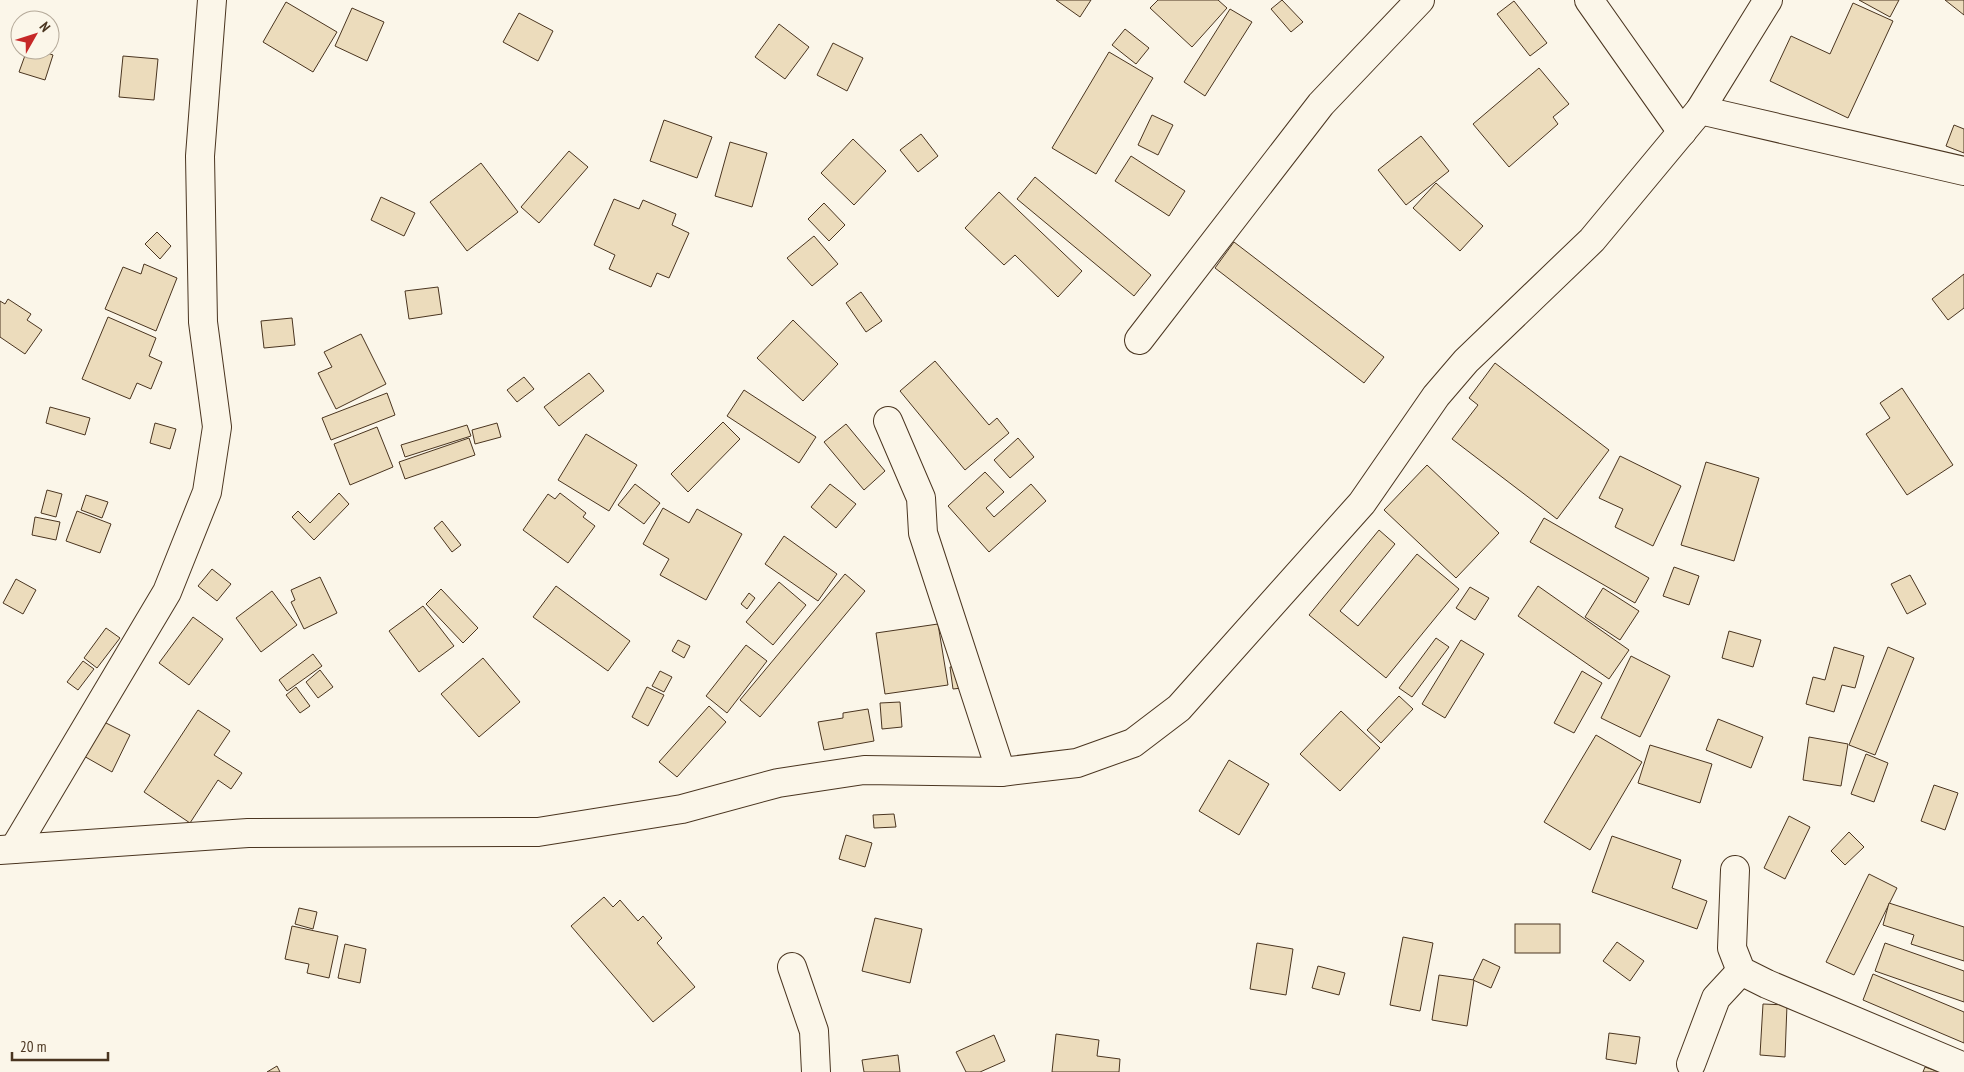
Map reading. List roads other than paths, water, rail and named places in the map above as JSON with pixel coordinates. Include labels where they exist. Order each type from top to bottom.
[{"type":"street","points":[[7,849],[167,592],[207,492],[217,427],[203,322],[200,156],[212,0]]},
{"type":"street","points":[[1139,340],[1321,104],[1420,0]]},
{"type":"street","points":[[1589,0],[1682,132]]},
{"type":"street","points":[[7,849],[248,833],[538,832],[682,809],[778,784],[864,770],[1002,772],[1077,763],[1133,742],[1179,708],[1362,503],[1436,396],[1466,361],[1592,240],[1700,110],[1768,0]]},
{"type":"street","points":[[1700,110],[1964,171]]},
{"type":"street","points":[[888,421],[921,498],[923,533],[1002,772]]},
{"type":"street","points":[[1734,870],[1732,948],[1741,971],[1776,988],[1964,1067]]},
{"type":"street","points":[[792,967],[814,1031],[816,1072]]},
{"type":"street","points":[[1691,1064],[1716,998],[1741,971]]}]
